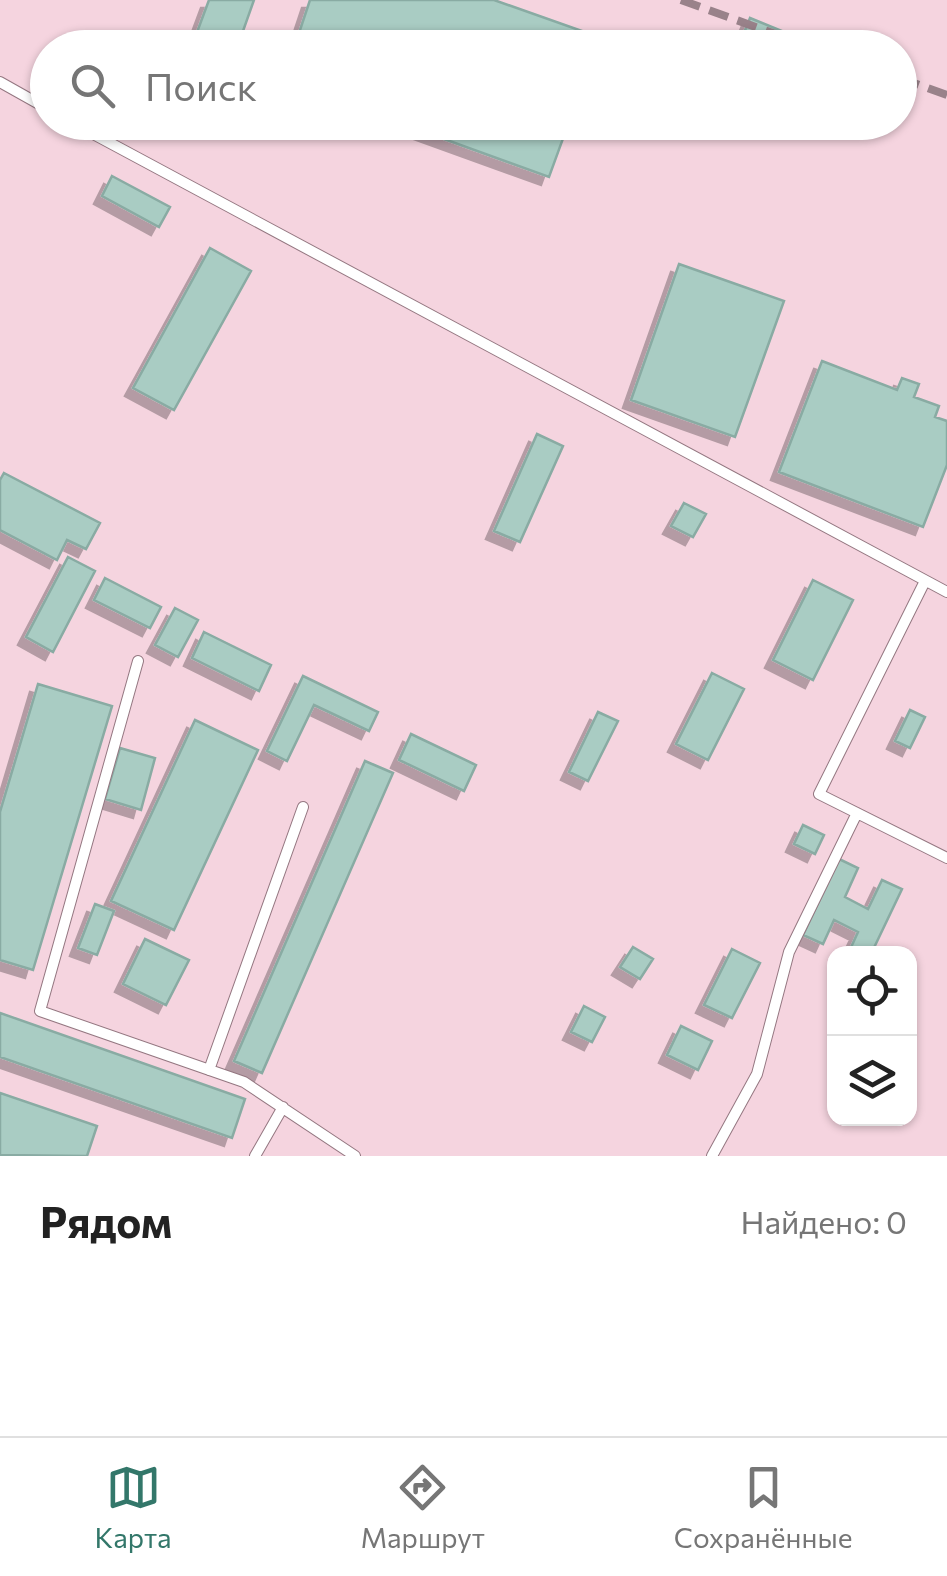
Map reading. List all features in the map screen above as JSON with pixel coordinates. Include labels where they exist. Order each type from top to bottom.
[{"type":"lane","points":[[0,82],[30,99]]},
{"type":"lane","points":[[104,140],[947,592]]},
{"type":"lane","points":[[925,581],[819,794],[947,858]]},
{"type":"lane","points":[[138,661],[40,1011],[244,1082],[355,1156]]},
{"type":"lane","points":[[209,1070],[303,807]]},
{"type":"lane","points":[[712,1156],[757,1074],[789,952],[858,813]]},
{"type":"lane","points":[[255,1156],[283,1107]]},
{"type":"building","points":[[209,0],[254,0],[243,30],[198,30]]},
{"type":"building","points":[[310,0],[494,0],[579,30],[300,30]]},
{"type":"building","points":[[750,18],[779,30],[745,30]]},
{"type":"building","points":[[447,140],[562,140],[549,177]]},
{"type":"building","points":[[112,176],[170,207],[159,227],[102,196]]},
{"type":"building","points":[[210,248],[251,271],[174,410],[133,388]]},
{"type":"building","points":[[679,264],[784,301],[735,437],[631,400]]},
{"type":"building","points":[[822,361],[897,390],[902,378],[919,384],[914,397],[939,406],[935,417],[947,421],[947,465],[923,527],[779,472]]},
{"type":"building","points":[[537,434],[563,446],[520,542],[494,531]]},
{"type":"building","points":[[4,473],[100,523],[86,549],[67,540],[57,560],[0,530],[0,480]]},
{"type":"building","points":[[684,503],[706,514],[693,537],[671,526]]},
{"type":"building","points":[[68,557],[95,571],[53,652],[26,637]]},
{"type":"building","points":[[105,578],[161,607],[150,628],[94,600]]},
{"type":"building","points":[[813,580],[853,600],[813,680],[773,660]]},
{"type":"building","points":[[175,608],[198,620],[178,657],[155,645]]},
{"type":"building","points":[[204,632],[271,665],[259,691],[192,658]]},
{"type":"building","points":[[712,673],[744,689],[708,760],[676,744]]},
{"type":"building","points":[[303,676],[378,712],[369,731],[314,705],[287,761],[267,751]]},
{"type":"building","points":[[38,684],[112,706],[33,970],[0,960],[0,812]]},
{"type":"building","points":[[910,710],[925,717],[910,748],[895,741]]},
{"type":"building","points":[[598,712],[618,721],[588,781],[569,772]]},
{"type":"building","points":[[195,720],[258,750],[174,930],[111,901]]},
{"type":"building","points":[[411,734],[476,765],[464,791],[399,760]]},
{"type":"building","points":[[120,748],[155,758],[141,810],[105,799]]},
{"type":"building","points":[[365,761],[393,773],[262,1073],[234,1061]]},
{"type":"building","points":[[803,825],[824,835],[815,854],[794,844]]},
{"type":"building","points":[[839,859],[858,868],[845,897],[868,909],[882,880],[902,889],[875,946],[852,946],[858,932],[834,920],[823,944],[803,935]]},
{"type":"building","points":[[95,904],[114,911],[97,955],[78,948]]},
{"type":"building","points":[[145,939],[189,960],[166,1005],[123,984]]},
{"type":"building","points":[[633,947],[653,959],[640,979],[620,967]]},
{"type":"building","points":[[732,949],[760,963],[732,1018],[704,1005]]},
{"type":"building","points":[[584,1006],[605,1017],[592,1042],[571,1032]]},
{"type":"building","points":[[0,1013],[245,1099],[232,1138],[0,1057]]},
{"type":"building","points":[[681,1026],[712,1041],[698,1070],[667,1055]]},
{"type":"building","points":[[0,1093],[97,1126],[87,1156],[0,1155]]},
{"type":"railway","points":[[681,0],[764,30]]},
{"type":"railway","points":[[917,84],[947,95]]}]
